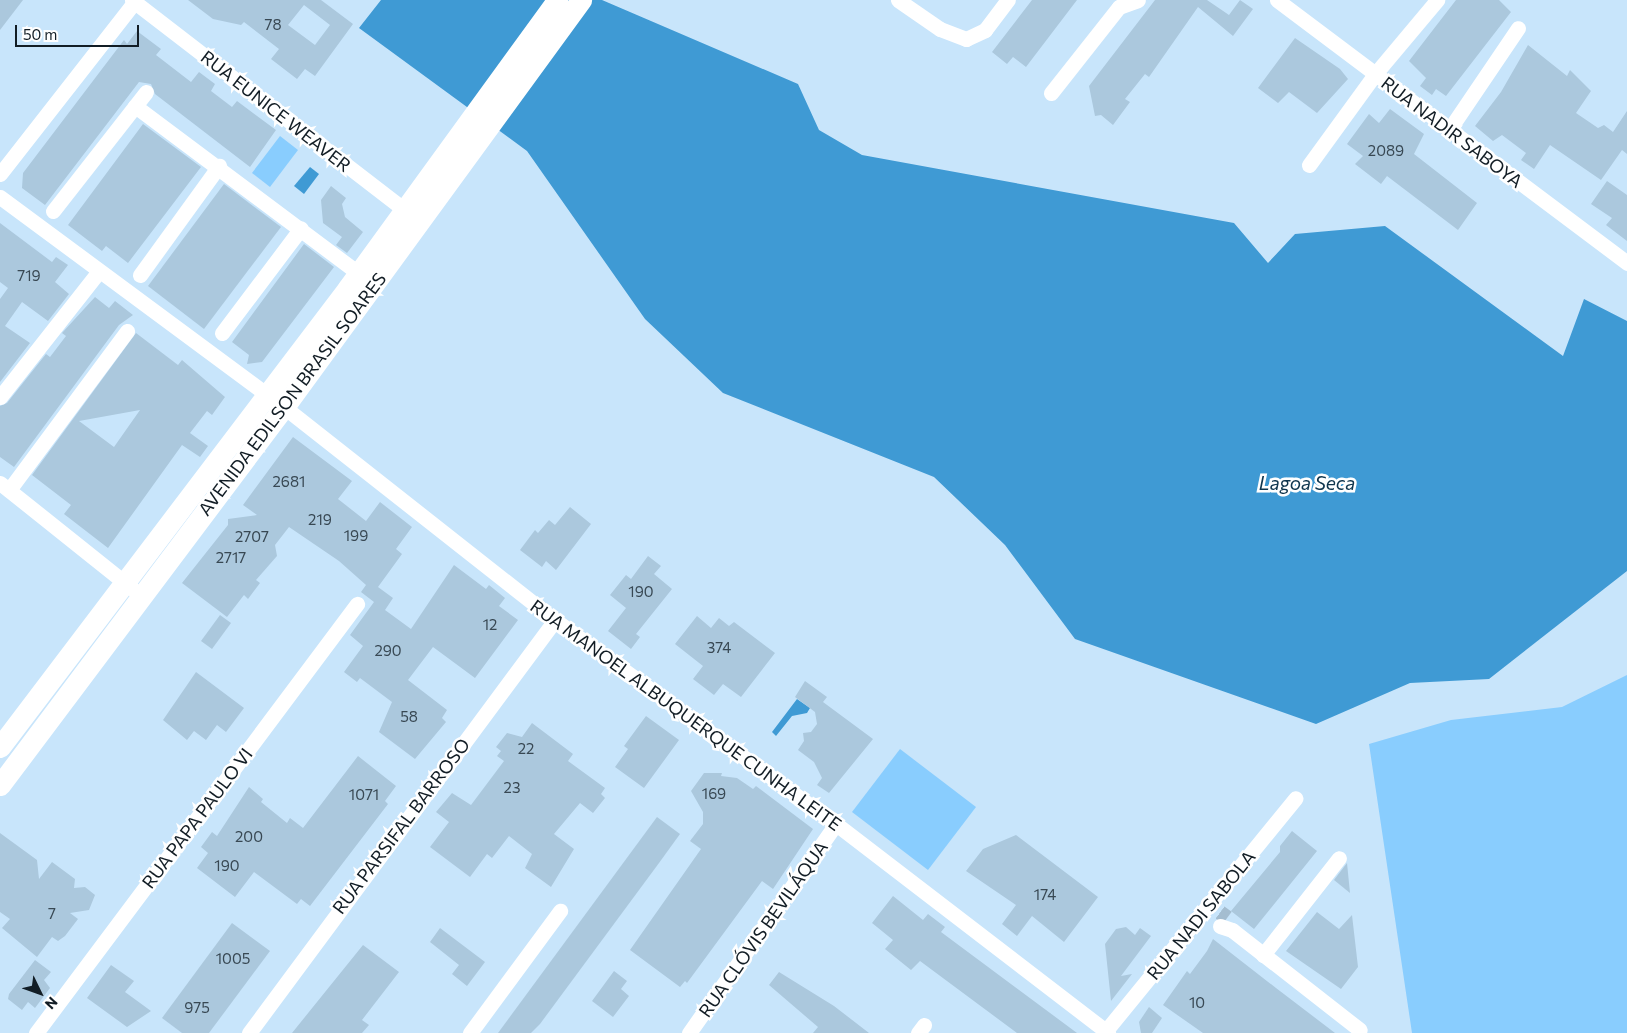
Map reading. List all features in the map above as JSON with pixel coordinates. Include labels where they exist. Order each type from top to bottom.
[{"type":"main road","name":"AVENIDA EDILSON BRASIL SOARES","points":[[0,747],[266,397],[412,216],[482,118],[557,0]]},
{"type":"main road","name":"AVENIDA EDILSON BRASIL SOARES","points":[[482,118],[581,0]]},
{"type":"main road","name":"AVENIDA EDILSON BRASIL SOARES","points":[[2,779],[284,407],[356,287]]},
{"type":"main road","points":[[50,680],[69,693]]},
{"type":"street","points":[[898,0],[953,36],[966,39],[985,30],[1008,0]]},
{"type":"street","points":[[1050,93],[1119,7],[1138,0]]},
{"type":"street","name":"RUA NADIR SABOYA","points":[[1277,0],[1627,263]]},
{"type":"street","points":[[1308,165],[1374,74],[1437,0]]},
{"type":"street","points":[[0,174],[134,1]]},
{"type":"street","name":"RUA EUNICE WEAVER","points":[[134,1],[412,216]]},
{"type":"street","points":[[1449,130],[1518,28]]},
{"type":"street","points":[[54,211],[146,92]]},
{"type":"street","points":[[135,106],[301,228],[356,287]]},
{"type":"street","points":[[140,275],[219,166]]},
{"type":"street","name":"RUA MANOEL ALBUQUERQUE CUNHA LEITE","points":[[0,197],[266,397],[284,407],[555,620],[836,824],[1106,1032]]},
{"type":"street","points":[[222,333],[301,228]]},
{"type":"street","points":[[0,397],[99,271]]},
{"type":"street","points":[[127,331],[5,487],[142,596]]},
{"type":"street","name":"RUA PAPA PAULO VI","points":[[36,1033],[357,604]]},
{"type":"street","name":"RUA PARSIFAL BARROSO","points":[[250,1033],[555,620]]},
{"type":"street","name":"RUA NADI SABOLA","points":[[1106,1032],[1218,918],[1296,798]]},
{"type":"street","name":"RUA CLÓVIS BEVILÁQUA","points":[[689,1033],[836,824]]},
{"type":"street","points":[[1263,955],[1339,858]]},
{"type":"street","points":[[470,1033],[560,911]]},
{"type":"street","points":[[1218,918],[1360,1030]]},
{"type":"shaded area","points":[[280,136],[298,150],[270,187],[252,173]]},
{"type":"shaded area","points":[[1627,675],[1627,1033],[1412,1033],[1369,744],[1451,720],[1562,707]]},
{"type":"shaded area","points":[[900,749],[976,807],[928,870],[852,812]]},
{"type":"water","name":"Lagoa Seca","points":[[381,0],[602,0],[798,84],[819,130],[862,155],[1234,223],[1268,263],[1295,234],[1385,226],[1563,356],[1584,299],[1627,321],[1627,571],[1489,679],[1410,683],[1316,724],[1075,639],[1005,545],[934,477],[723,393],[645,319],[527,151],[359,28]]},
{"type":"water","points":[[310,167],[319,174],[304,194],[294,186]]},
{"type":"water","points":[[797,699],[810,708],[807,713],[792,716],[776,736],[772,732]]},
{"type":"building","points":[[0,0],[23,0],[0,30]]},
{"type":"building","points":[[188,0],[321,0],[353,24],[315,76],[305,69],[297,79],[271,59],[279,49],[244,22],[241,25],[213,19]],"holes":[[[304,5],[330,25],[315,45],[288,25]]]},
{"type":"building","points":[[1032,0],[1077,0],[1026,67],[1013,57],[1007,64],[992,52]]},
{"type":"building","points":[[1155,0],[1207,0],[1229,15],[1240,0],[1253,9],[1233,36],[1198,7],[1149,77],[1145,74],[1125,99],[1130,102],[1113,125],[1101,115],[1095,116],[1089,86]]},
{"type":"building","points":[[1456,0],[1499,0],[1511,12],[1446,96],[1436,89],[1432,95],[1420,86],[1426,78],[1409,61]]},
{"type":"building","points":[[137,31],[161,49],[156,55],[191,82],[199,72],[215,84],[211,91],[232,107],[237,101],[276,130],[250,167],[155,94],[151,84],[139,82],[45,205],[22,188],[23,173],[124,40],[127,44]]},
{"type":"building","points":[[1295,38],[1340,69],[1348,79],[1317,113],[1289,92],[1278,103],[1258,88]]},
{"type":"building","points":[[1528,45],[1567,76],[1570,70],[1591,91],[1576,113],[1598,128],[1604,125],[1613,132],[1627,111],[1627,154],[1622,150],[1601,180],[1550,145],[1534,169],[1521,160],[1526,153],[1502,135],[1493,141],[1475,126],[1501,92]]},
{"type":"building","points":[[1390,109],[1424,134],[1414,154],[1477,203],[1458,230],[1387,176],[1381,184],[1355,164],[1363,156],[1347,144],[1369,114],[1379,123]]},
{"type":"building","points":[[143,124],[201,167],[128,263],[106,246],[102,251],[68,225]]},
{"type":"building","points":[[1607,181],[1627,195],[1627,241],[1606,225],[1612,218],[1591,204]]},
{"type":"building","points":[[224,184],[281,227],[204,329],[148,286]]},
{"type":"building","points":[[331,186],[346,198],[342,204],[345,217],[363,232],[347,253],[336,245],[342,237],[323,223],[321,200]]},
{"type":"building","points":[[0,223],[52,262],[56,257],[68,265],[55,282],[69,294],[48,321],[22,302],[5,326],[30,343],[0,382],[0,299],[8,288],[0,282]]},
{"type":"building","points":[[304,244],[334,267],[262,362],[247,364],[249,355],[232,342]]},
{"type":"building","points":[[95,297],[109,308],[115,301],[133,315],[119,325],[14,467],[0,457],[0,406],[7,403],[46,354],[50,357],[66,336],[62,333]]},
{"type":"building","points":[[136,333],[178,365],[182,360],[225,397],[212,415],[207,411],[190,433],[208,446],[200,457],[182,445],[108,548],[64,514],[71,505],[32,475]],"holes":[[[140,410],[114,447],[79,421]]]},
{"type":"building","points":[[293,437],[352,481],[338,499],[366,521],[380,502],[412,527],[396,549],[402,554],[378,587],[393,598],[385,610],[411,629],[454,565],[486,589],[489,585],[505,598],[499,606],[518,620],[475,678],[433,647],[408,680],[447,710],[442,718],[446,722],[415,759],[379,732],[392,702],[360,678],[357,682],[344,672],[363,646],[350,635],[374,602],[361,592],[366,585],[339,561],[289,527],[275,545],[277,556],[256,580],[260,583],[248,599],[244,595],[227,617],[182,583],[228,525],[228,519],[257,515],[243,505]]},
{"type":"building","points":[[570,507],[591,524],[556,570],[546,561],[542,567],[520,550],[535,530],[538,533],[549,520],[555,525]]},
{"type":"building","points":[[648,556],[661,566],[654,574],[672,589],[636,634],[640,637],[631,649],[608,631],[626,608],[610,595],[626,575],[631,579]]},
{"type":"building","points":[[220,615],[231,623],[212,649],[201,641]]},
{"type":"building","points":[[697,616],[711,628],[719,618],[729,626],[734,622],[775,653],[741,697],[723,684],[714,695],[693,679],[703,666],[675,644]]},
{"type":"building","points":[[196,672],[244,708],[226,732],[217,725],[206,740],[194,731],[187,740],[163,720]]},
{"type":"building","points":[[805,681],[827,697],[823,702],[873,739],[829,793],[817,785],[822,778],[814,762],[798,750],[804,741],[803,733],[811,732],[817,724],[815,712],[795,697]]},
{"type":"building","points":[[646,716],[679,740],[644,788],[615,767],[628,749],[624,746]]},
{"type":"building","points":[[532,723],[573,754],[568,761],[605,788],[601,794],[605,798],[593,813],[580,803],[554,834],[574,849],[551,887],[525,868],[532,854],[509,836],[492,858],[487,854],[470,877],[430,847],[449,822],[436,812],[452,793],[471,805],[504,761],[497,756],[501,751],[496,747],[507,733],[522,737]]},
{"type":"building","points":[[358,756],[396,786],[385,801],[388,804],[310,906],[301,899],[297,904],[254,872],[235,897],[197,868],[208,853],[201,847],[212,832],[217,836],[249,787],[263,799],[261,802],[287,823],[290,818],[303,828]]},
{"type":"building","points":[[704,773],[722,773],[721,776],[737,778],[753,789],[756,786],[813,829],[773,889],[762,881],[687,983],[685,981],[680,987],[630,950],[701,849],[690,841],[703,824],[703,812],[691,791]]},
{"type":"building","points":[[657,817],[680,834],[659,863],[540,1024],[531,1033],[498,1033]]},
{"type":"building","points":[[1292,831],[1317,851],[1254,929],[1231,911],[1280,852],[1280,846]]},
{"type":"building","points":[[0,833],[37,860],[39,879],[52,862],[75,879],[74,888],[85,887],[95,895],[89,910],[70,913],[78,919],[65,936],[58,941],[52,937],[37,957],[2,928],[10,919],[0,912]]},
{"type":"building","points":[[1016,835],[1098,897],[1064,942],[1032,916],[1017,936],[1002,924],[1016,905],[966,871],[983,849]]},
{"type":"building","points":[[1347,863],[1350,893],[1334,880]]},
{"type":"building","points":[[893,896],[923,920],[928,914],[945,927],[941,932],[1077,1033],[1017,1033],[920,961],[911,970],[885,949],[893,940],[872,923]]},
{"type":"building","points":[[1317,912],[1339,929],[1352,915],[1358,967],[1341,989],[1286,951]]},
{"type":"building","points":[[232,923],[270,951],[209,1033],[182,1033],[162,1018]]},
{"type":"building","points":[[1126,927],[1135,935],[1140,928],[1151,936],[1121,976],[1132,974],[1111,1001],[1105,944],[1116,929]]},
{"type":"building","points":[[440,928],[485,962],[467,986],[452,974],[459,965],[430,942]]},
{"type":"building","points":[[1213,939],[1335,1033],[1203,1033],[1163,1005],[1187,971],[1190,974],[1207,951]]},
{"type":"building","points":[[363,945],[399,972],[362,1020],[369,1025],[362,1033],[292,1033]]},
{"type":"building","points":[[35,960],[51,972],[44,980],[50,988],[35,1008],[28,1002],[22,1010],[8,999],[9,994]]},
{"type":"building","points":[[111,965],[134,981],[125,992],[151,1011],[127,1027],[87,998]]},
{"type":"building","points":[[614,971],[627,981],[621,989],[629,996],[613,1017],[592,1001]]},
{"type":"building","points":[[779,972],[834,1006],[869,1033],[813,1033],[818,1027],[769,985]]},
{"type":"building","points":[[1149,1007],[1162,1018],[1152,1033],[1141,1033],[1139,1022]]},
{"type":"tunnel","points":[[1220,912],[1227,917]]}]
